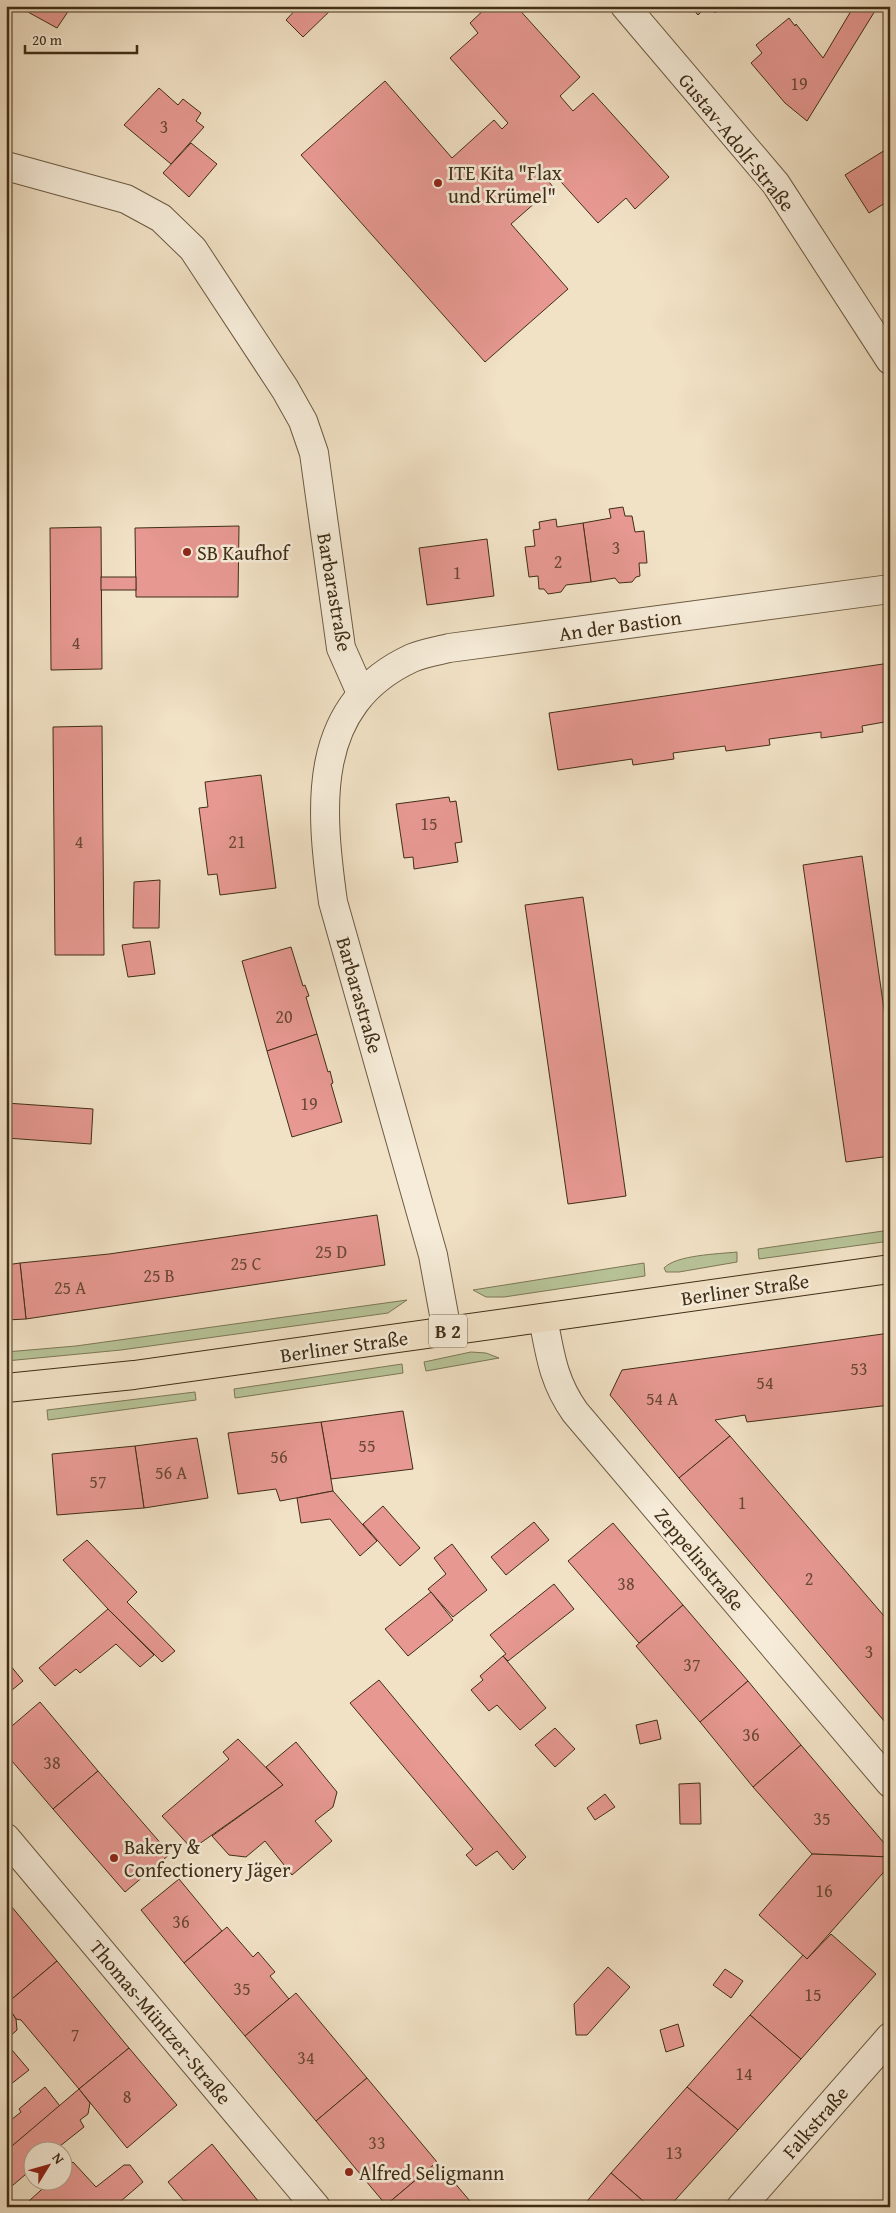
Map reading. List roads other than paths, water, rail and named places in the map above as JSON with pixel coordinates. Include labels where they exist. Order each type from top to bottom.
[{"type":"main road","name":"Berliner Straße","points":[[6,1388],[134,1375],[890,1269]]},
{"type":"street","name":"Gustav-Adolf-Straße","points":[[625,6],[776,184],[890,360]]},
{"type":"street","name":"Barbarastraße","points":[[6,166],[126,199],[161,218],[193,248],[285,389],[303,421],[314,453],[341,648],[361,693],[341,724],[331,755],[325,794],[325,846],[333,902],[433,1255],[447,1331]]},
{"type":"street","name":"An der Bastion","points":[[361,693],[384,674],[414,658],[449,648],[890,589]]},
{"type":"street","name":"Zeppelinstraße","points":[[544,1318],[556,1380],[564,1397],[575,1412],[890,1783]]},
{"type":"street","name":"Thomas-Müntzer-Straße","points":[[6,1838],[316,2207]]},
{"type":"street","name":"Falkstraße","points":[[741,2207],[890,2037]]},
{"type":"place","name":"ITE Kita \"Flax und Krümel\"","points":[[438,183]]},
{"type":"place","name":"SB Kaufhof","points":[[187,552]]},
{"type":"place","name":"Bakery & Confectionery Jäger","points":[[114,1858]]},
{"type":"place","name":"Alfred Seligmann","points":[[349,2172]]}]
